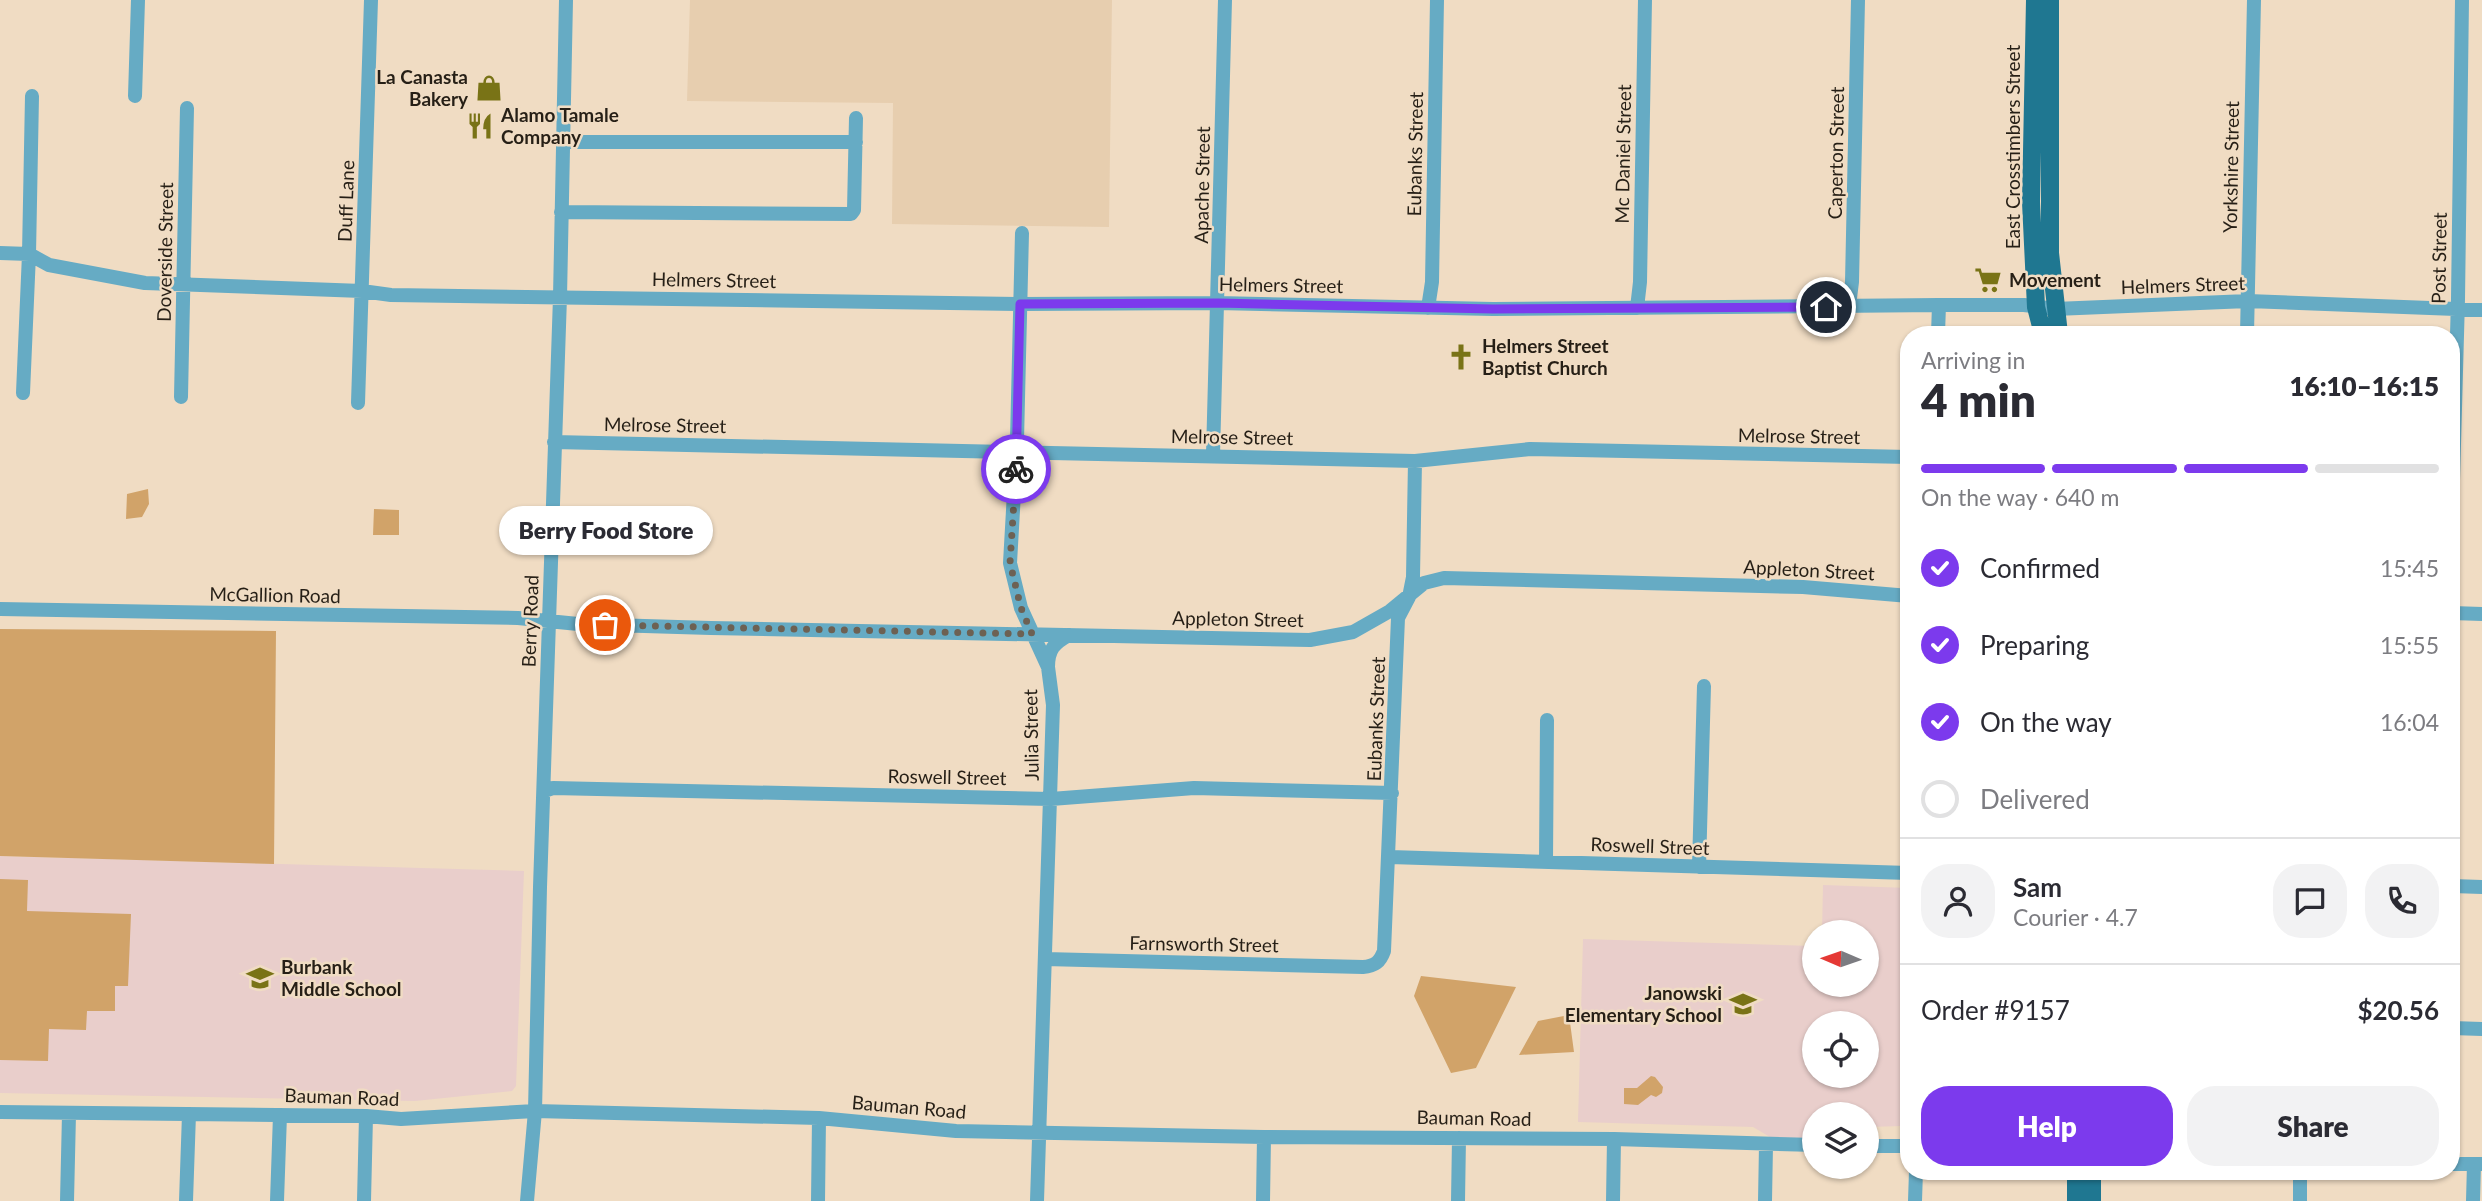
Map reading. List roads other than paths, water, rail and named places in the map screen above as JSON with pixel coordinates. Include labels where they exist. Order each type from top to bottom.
[{"type":"main road","name":"East Crosstimbers Street","points":[[2035,0],[2040,124],[2058,326]]},
{"type":"main road","name":"East Crosstimbers Street","points":[[2041,326],[2036,307],[2031,202],[2050,0]]},
{"type":"main road","points":[[2076,1180],[2076,1201]]},
{"type":"main road","points":[[2092,1180],[2092,1201]]},
{"type":"street","points":[[135,96],[138,0]]},
{"type":"street","name":"Duff Lane","points":[[358,403],[371,0]]},
{"type":"street","name":"Berry Road","points":[[527,1201],[535,1111],[566,0]]},
{"type":"street","name":"Apache Street","points":[[1213,455],[1225,0]]},
{"type":"street","name":"Eubanks Street","points":[[1428,308],[1432,282],[1437,0]]},
{"type":"street","name":"Mc Daniel Street","points":[[1637,308],[1640,282],[1645,0]]},
{"type":"street","name":"Caperton Street","points":[[1849,306],[1852,282],[1857,0]]},
{"type":"street","name":"Yorkshire Street","points":[[2247,326],[2254,0]]},
{"type":"street","name":"Post Street","points":[[2458,326],[2462,0]]},
{"type":"street","points":[[23,393],[32,96]]},
{"type":"street","name":"Doverside Street","points":[[181,397],[187,108]]},
{"type":"street","points":[[561,212],[847,216],[854,210],[856,118]]},
{"type":"street","points":[[563,142],[856,142]]},
{"type":"street","name":"Julia Street","points":[[1022,233],[1017,452],[1010,563],[1021,608],[1048,667],[1053,705],[1037,1201]]},
{"type":"street","name":"Helmers Street","points":[[0,253],[29,254],[48,265],[145,283],[362,291],[391,295],[1020,304],[1218,303],[1428,308],[2024,305],[2055,309],[2248,302],[2482,310]]},
{"type":"street","points":[[1938,326],[1939,305]]},
{"type":"street","name":"Melrose Street","points":[[554,442],[1415,461],[1530,449],[1900,457]]},
{"type":"street","points":[[1415,461],[1418,580]]},
{"type":"street","name":"Appleton Street","points":[[549,621],[671,627],[1310,640],[1353,632],[1394,615],[1409,597],[1418,580],[1444,578],[1803,587],[1900,595]]},
{"type":"street","name":"McGallion Road","points":[[0,609],[518,618],[549,621]]},
{"type":"street","points":[[2460,613],[2482,614]]},
{"type":"street","name":"Eubanks Street","points":[[1363,967],[1378,962],[1384,951],[1392,793],[1394,615]]},
{"type":"street","points":[[1048,667],[1048,654],[1056,642],[1069,635]]},
{"type":"street","points":[[1699,867],[1704,686]]},
{"type":"street","points":[[1546,862],[1547,720]]},
{"type":"street","name":"Roswell Street","points":[[544,791],[553,788],[1051,799],[1194,788],[1392,793]]},
{"type":"street","name":"Roswell Street","points":[[1390,857],[1900,873]]},
{"type":"street","points":[[2460,886],[2482,887]]},
{"type":"street","name":"Farnsworth Street","points":[[1045,959],[1363,967]]},
{"type":"street","points":[[2460,1028],[2482,1028]]},
{"type":"street","name":"Bauman Road","points":[[0,1112],[366,1116],[401,1119],[535,1111],[819,1118],[930,1130],[1038,1133],[1614,1139],[1802,1145]]},
{"type":"street","points":[[67,1201],[69,1114]]},
{"type":"street","points":[[186,1201],[189,1114]]},
{"type":"street","points":[[276,1201],[280,1115]]},
{"type":"street","points":[[364,1201],[366,1116]]},
{"type":"street","points":[[818,1201],[819,1118]]},
{"type":"street","points":[[1263,1201],[1264,1137]]},
{"type":"street","points":[[1458,1201],[1459,1138]]},
{"type":"street","points":[[1612,1201],[1614,1139]]},
{"type":"street","points":[[1765,1201],[1766,1144]]},
{"type":"street","points":[[1879,1146],[1900,1146]]},
{"type":"street","points":[[2460,1164],[2478,1164],[2473,1201]]},
{"type":"street","points":[[1915,1201],[1916,1180]]},
{"type":"street","points":[[2300,1180],[2300,1201]]},
{"type":"place","name":"La Canasta Bakery","points":[[489,88]]},
{"type":"place","name":"Alamo Tamale Company","points":[[480,126]]},
{"type":"place","name":"Movement","points":[[1988,280]]},
{"type":"place","name":"Helmers Street Baptist Church","points":[[1461,357]]},
{"type":"place","name":"Berry Food Store","points":[[605,625]]},
{"type":"place","name":"Burbank Middle School","points":[[260,978]]},
{"type":"place","name":"Janowski Elementary School","points":[[1743,1004]]}]
